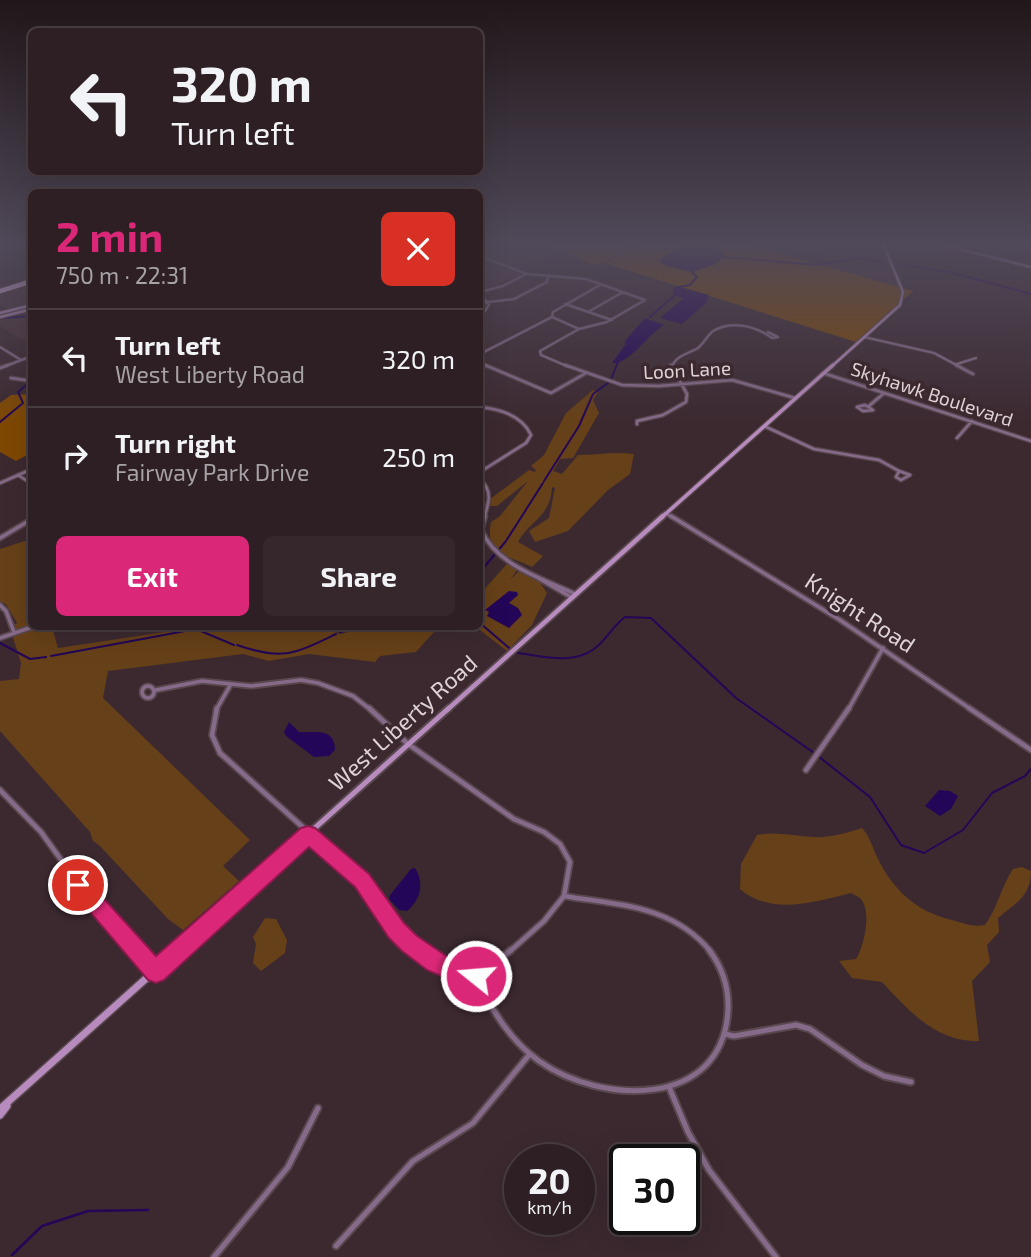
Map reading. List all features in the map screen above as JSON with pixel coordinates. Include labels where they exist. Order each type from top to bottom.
[{"type":"main road","name":"West Liberty Road","points":[[0,1109],[900,305]]},
{"type":"main road","points":[[0,315],[28,308]]},
{"type":"main road","name":"West Liberty Road","points":[[0,1115],[10,1102]]},
{"type":"street","points":[[483,352],[552,317],[554,310],[564,305]]},
{"type":"street","points":[[567,305],[612,320]]},
{"type":"street","points":[[588,312],[601,305]]},
{"type":"street","name":"Loon Lane","points":[[637,305],[612,320],[579,329],[539,354],[586,373],[626,385],[741,381],[795,398]]},
{"type":"street","points":[[552,317],[579,329]]},
{"type":"street","points":[[637,424],[642,425],[686,402],[687,394],[671,365],[676,358],[698,348],[712,332],[739,326],[768,332]]},
{"type":"street","points":[[864,337],[918,348],[957,364],[973,374]]},
{"type":"street","points":[[0,347],[21,360]]},
{"type":"street","points":[[0,368],[28,357]]},
{"type":"street","points":[[957,364],[975,358]]},
{"type":"street","points":[[483,364],[551,393],[586,373]]},
{"type":"street","name":"Skyhawk Boulevard","points":[[824,372],[1031,440]]},
{"type":"street","points":[[11,378],[28,380]]},
{"type":"street","points":[[869,406],[884,392]]},
{"type":"street","points":[[483,408],[520,421],[528,426],[531,435],[526,443],[483,470]]},
{"type":"street","points":[[957,438],[972,421]]},
{"type":"street","points":[[764,426],[816,449],[870,458],[899,471]]},
{"type":"street","points":[[0,483],[28,471]]},
{"type":"street","points":[[18,475],[28,481]]},
{"type":"street","points":[[483,482],[491,495],[483,520]]},
{"type":"street","name":"Knight Road","points":[[665,513],[883,648],[1031,750]]},
{"type":"street","points":[[0,538],[28,521]]},
{"type":"street","points":[[483,540],[507,560],[573,595]]},
{"type":"street","points":[[0,605],[6,611],[13,632]]},
{"type":"street","points":[[0,638],[28,628]]},
{"type":"street","points":[[806,770],[848,710],[883,648]]},
{"type":"street","points":[[156,690],[202,681],[266,686],[301,680],[318,683],[366,704],[389,729],[408,744],[514,819],[544,832],[560,844],[570,862],[564,896],[544,921],[516,948],[496,961],[475,971],[448,968],[410,943],[397,930],[362,880],[220,753],[212,740],[211,725],[215,712],[231,684]]},
{"type":"street","points":[[0,790],[41,832],[90,900],[156,972]]},
{"type":"street","points":[[475,971],[495,1017],[529,1055],[553,1071],[601,1090],[619,1092],[669,1087],[691,1078],[709,1063],[725,1034],[729,1010],[726,985],[712,953],[694,934],[672,918],[655,911],[564,896]]},
{"type":"street","points":[[725,1034],[745,1035],[782,1026],[803,1027],[810,1029],[862,1065],[884,1076],[911,1082]]},
{"type":"street","points":[[336,1246],[413,1161],[473,1123],[529,1055]]},
{"type":"street","points":[[669,1087],[688,1132],[709,1170],[776,1257]]},
{"type":"street","points":[[214,1257],[288,1167],[318,1108]]},
{"type":"shaded area","points":[[1,305],[25,305],[8,309]]},
{"type":"shaded area","points":[[676,305],[704,305],[682,324],[660,318]]},
{"type":"shaded area","points":[[737,305],[898,305],[856,342]]},
{"type":"shaded area","points":[[28,313],[28,337],[22,340],[0,326],[0,320]]},
{"type":"shaded area","points":[[645,318],[664,325],[632,354],[612,363],[625,341]]},
{"type":"shaded area","points":[[593,390],[598,392],[593,400],[599,413],[573,458],[560,459],[553,471],[562,474],[578,455],[620,453],[634,454],[630,474],[608,490],[568,531],[535,542],[529,531],[549,518],[555,488],[552,487],[548,506],[518,542],[543,556],[532,567],[500,553],[491,542],[490,533],[491,522],[500,516],[528,481],[497,506],[483,506],[483,502],[529,470],[535,472],[531,466],[544,455],[566,413]]},
{"type":"shaded area","points":[[28,394],[28,455],[16,461],[0,452],[0,403],[11,395]]},
{"type":"shaded area","points":[[28,540],[28,630],[53,630],[58,648],[178,630],[329,630],[340,634],[357,630],[438,630],[416,652],[380,656],[375,662],[309,654],[269,661],[243,654],[108,671],[103,698],[250,840],[223,866],[239,881],[183,930],[168,919],[93,841],[90,832],[0,731],[0,681],[19,679],[21,663],[10,628],[17,623],[6,604],[0,602],[0,549]]},
{"type":"shaded area","points":[[507,564],[517,570],[510,580],[520,570],[539,581],[547,593],[532,625],[507,651],[480,630],[483,630],[483,591]]},
{"type":"shaded area","points":[[509,591],[517,592],[518,595],[509,603],[518,608],[522,615],[509,628],[487,616],[489,612],[485,610]]},
{"type":"shaded area","points":[[289,722],[299,732],[328,734],[335,750],[329,756],[314,757],[286,736],[284,732]]},
{"type":"shaded area","points":[[939,790],[950,791],[958,796],[951,809],[940,816],[925,806]]},
{"type":"shaded area","points":[[862,828],[883,868],[905,896],[925,910],[966,924],[985,925],[1013,869],[1022,867],[1031,871],[1025,893],[998,918],[999,932],[987,945],[990,962],[972,981],[979,1041],[950,1036],[924,1023],[882,982],[852,978],[839,961],[856,959],[862,946],[866,912],[859,897],[851,893],[808,903],[779,905],[752,897],[740,889],[741,864],[757,835],[825,837]]},
{"type":"shaded area","points":[[415,868],[420,880],[418,897],[407,911],[399,910],[389,899],[390,895],[411,869]]},
{"type":"shaded area","points":[[265,918],[276,919],[287,940],[285,953],[261,971],[253,963],[256,944],[253,937]]},
{"type":"waterway","points":[[650,317],[664,305]]},
{"type":"waterway","points":[[4,318],[28,316]]},
{"type":"waterway","points":[[611,379],[618,362]]},
{"type":"waterway","points":[[544,481],[579,426],[593,394],[608,383]]},
{"type":"waterway","points":[[0,422],[23,403],[18,392],[28,384]]},
{"type":"waterway","points":[[483,568],[506,541],[543,483]]},
{"type":"waterway","points":[[518,653],[557,658],[576,657],[594,649],[625,617],[651,618],[736,698],[814,753]]},
{"type":"waterway","points":[[483,626],[509,648]]},
{"type":"waterway","points":[[51,656],[191,630]]},
{"type":"waterway","points":[[198,630],[234,645]]},
{"type":"waterway","points":[[340,632],[347,630]]},
{"type":"waterway","points":[[237,645],[266,653],[288,653],[336,634]]},
{"type":"waterway","points":[[0,643],[30,659],[46,657]]},
{"type":"waterway","points":[[818,756],[870,797],[901,845],[924,853],[963,830],[992,793],[1025,776],[1031,769]]},
{"type":"waterway","points":[[12,1255],[42,1226],[88,1211],[148,1210]]},
{"type":"route","points":[[78,885],[156,972],[308,834],[362,880],[397,930],[410,943],[435,962],[448,968],[475,971],[476,976]]}]
